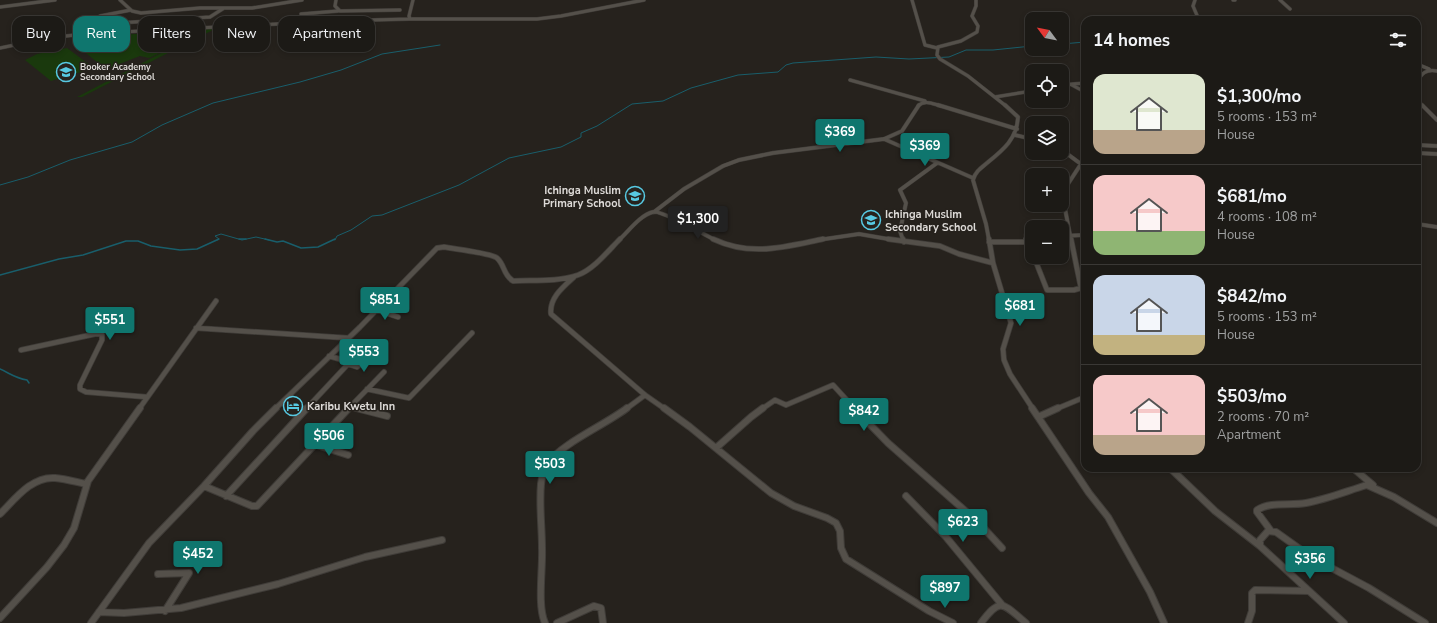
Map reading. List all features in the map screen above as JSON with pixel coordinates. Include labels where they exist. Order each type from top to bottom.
[{"type":"street","points":[[0,7],[55,0]]},
{"type":"street","points":[[120,0],[131,10],[141,13],[224,8],[252,8],[302,0]]},
{"type":"street","points":[[336,0],[335,6],[338,11]]},
{"type":"street","points":[[410,19],[409,16],[413,0]]},
{"type":"street","points":[[0,48],[70,35],[299,22],[542,18],[644,0]]},
{"type":"street","points":[[912,0],[925,44],[937,48],[966,39],[975,34],[978,26],[972,16],[976,6],[976,0]]},
{"type":"street","points":[[1195,0],[1193,6],[1197,16]]},
{"type":"street","points":[[1280,0],[1290,9]]},
{"type":"street","points":[[131,10],[100,16],[98,18],[98,23],[104,24],[210,17],[224,8]]},
{"type":"street","points":[[301,14],[338,11],[400,10]]},
{"type":"street","points":[[937,48],[938,57],[968,76],[1018,116],[1015,135],[1007,146],[981,168],[973,178]]},
{"type":"street","points":[[1421,66],[1437,71]]},
{"type":"street","points":[[1421,75],[1429,69]]},
{"type":"street","points":[[850,80],[920,102],[927,102],[1017,129]]},
{"type":"street","points":[[1070,84],[1081,83]]},
{"type":"street","points":[[1070,84],[1081,90]]},
{"type":"street","points":[[995,97],[1025,92]]},
{"type":"street","points":[[91,623],[148,543],[204,486],[253,431],[404,283],[433,250],[439,247],[494,256],[502,263],[506,277],[513,280],[539,280],[574,276],[590,268],[645,216],[654,212],[684,189],[723,166],[739,160],[773,153],[884,139],[902,131],[920,102]]},
{"type":"street","points":[[1421,106],[1437,120]]},
{"type":"street","points":[[1015,135],[1025,138]]},
{"type":"street","points":[[884,139],[973,178]]},
{"type":"street","points":[[1421,145],[1437,146]]},
{"type":"street","points":[[1421,153],[1437,154]]},
{"type":"street","points":[[1069,155],[1081,164]]},
{"type":"street","points":[[904,242],[900,231],[906,203],[905,199],[900,193],[900,190],[937,163]]},
{"type":"street","points":[[1037,264],[1047,290],[1068,290],[1081,288],[1062,193],[1081,169]]},
{"type":"street","points":[[973,178],[993,263],[1011,323],[1011,329],[1004,345],[1005,364],[1015,383],[1089,493],[1108,517],[1150,592],[1164,623]]},
{"type":"street","points":[[654,212],[664,215],[729,246],[743,249],[770,250],[854,234],[865,234],[904,242],[940,246],[959,254],[993,263]]},
{"type":"street","points":[[1421,225],[1437,228]]},
{"type":"street","points":[[1071,236],[1081,235]]},
{"type":"street","points":[[989,242],[1025,242]]},
{"type":"street","points":[[574,276],[553,301],[550,308],[551,314],[644,395],[690,427],[777,497],[794,506],[827,518],[836,524],[840,531],[841,548],[846,559],[930,611],[953,623]]},
{"type":"street","points":[[0,618],[48,565],[65,543],[76,523],[86,484],[216,301]]},
{"type":"street","points":[[376,310],[398,317]]},
{"type":"street","points":[[196,328],[348,338]]},
{"type":"street","points":[[367,389],[409,398],[472,333]]},
{"type":"street","points":[[21,350],[102,334],[102,340],[79,388],[86,392],[147,397]]},
{"type":"street","points":[[348,364],[357,367],[371,354],[380,356]]},
{"type":"street","points":[[329,356],[347,360],[350,362],[348,364]]},
{"type":"street","points":[[226,496],[348,364]]},
{"type":"street","points":[[204,486],[252,506],[257,506],[314,444],[384,372]]},
{"type":"street","points":[[716,448],[751,417],[775,400],[786,405],[833,385],[839,394],[883,439],[979,523],[1002,548]]},
{"type":"street","points":[[545,623],[542,617],[541,602],[543,556],[541,505],[542,478],[544,470],[552,458],[560,451],[620,414],[644,395]]},
{"type":"street","points":[[1038,417],[1081,399]]},
{"type":"street","points":[[350,407],[387,416]]},
{"type":"street","points":[[314,444],[348,455]]},
{"type":"street","points":[[1174,472],[1215,511],[1260,546],[1344,623]]},
{"type":"street","points":[[1358,472],[1379,490]]},
{"type":"street","points":[[0,514],[31,485],[41,479],[51,478],[86,484]]},
{"type":"street","points":[[1425,623],[1369,588],[1311,557],[1276,532],[1271,531],[1257,510],[1266,505],[1289,505],[1311,501],[1367,485],[1394,497],[1437,523]]},
{"type":"street","points":[[906,496],[946,537],[1003,606]]},
{"type":"street","points":[[1260,546],[1260,540],[1268,531],[1271,531]]},
{"type":"street","points":[[99,612],[124,613],[165,611],[201,604],[278,584],[365,557],[442,540]]},
{"type":"street","points":[[158,574],[189,573],[165,611]]},
{"type":"street","points":[[1248,623],[1252,611],[1252,593],[1255,590],[1309,591]]},
{"type":"street","points":[[557,623],[589,607],[596,606],[601,608],[603,623]]},
{"type":"street","points":[[981,623],[995,606],[1007,607],[1026,623]]},
{"type":"green space","points":[[205,29],[211,29],[211,31],[205,34]]},
{"type":"green space","points":[[130,34],[138,34],[138,52],[162,52],[149,58],[140,56],[109,68],[97,62],[84,52],[130,52]]},
{"type":"green space","points":[[65,48],[67,48],[94,68],[51,81],[25,60],[37,54],[47,52],[65,52]]},
{"type":"green space","points":[[163,52],[170,52],[82,97],[77,97]]},
{"type":"waterway","points":[[1069,43],[1081,42]]},
{"type":"waterway","points":[[0,185],[28,177],[70,160],[132,142],[162,125],[213,103],[300,82],[341,70],[382,54],[440,45]]},
{"type":"waterway","points":[[335,240],[337,236],[351,230],[372,216],[382,215],[459,185],[509,158],[561,147],[581,137],[581,133],[597,126],[632,104],[663,101],[691,88],[738,75],[778,72],[786,65],[793,63],[876,57],[909,59],[949,57],[966,50],[993,50],[1025,47]]},
{"type":"waterway","points":[[219,239],[215,236],[221,234],[242,240],[256,237],[269,240]]},
{"type":"waterway","points":[[0,275],[59,259],[83,255],[126,241],[138,241],[151,246],[180,250],[197,249],[219,239]]},
{"type":"waterway","points":[[239,239],[246,239]]},
{"type":"waterway","points":[[265,239],[269,240]]},
{"type":"waterway","points":[[269,240],[277,242],[283,241],[301,248],[318,247],[335,239]]},
{"type":"waterway","points":[[0,369],[16,377],[27,380],[29,383]]},
{"type":"place","name":"Booker Academy Secondary School","points":[[66,72]]},
{"type":"place","name":"Ichinga Muslim Primary School","points":[[635,196]]},
{"type":"place","name":"Ichinga Muslim Secondary School","points":[[871,220]]},
{"type":"place","name":"Karibu Kwetu Inn","points":[[293,406]]}]
